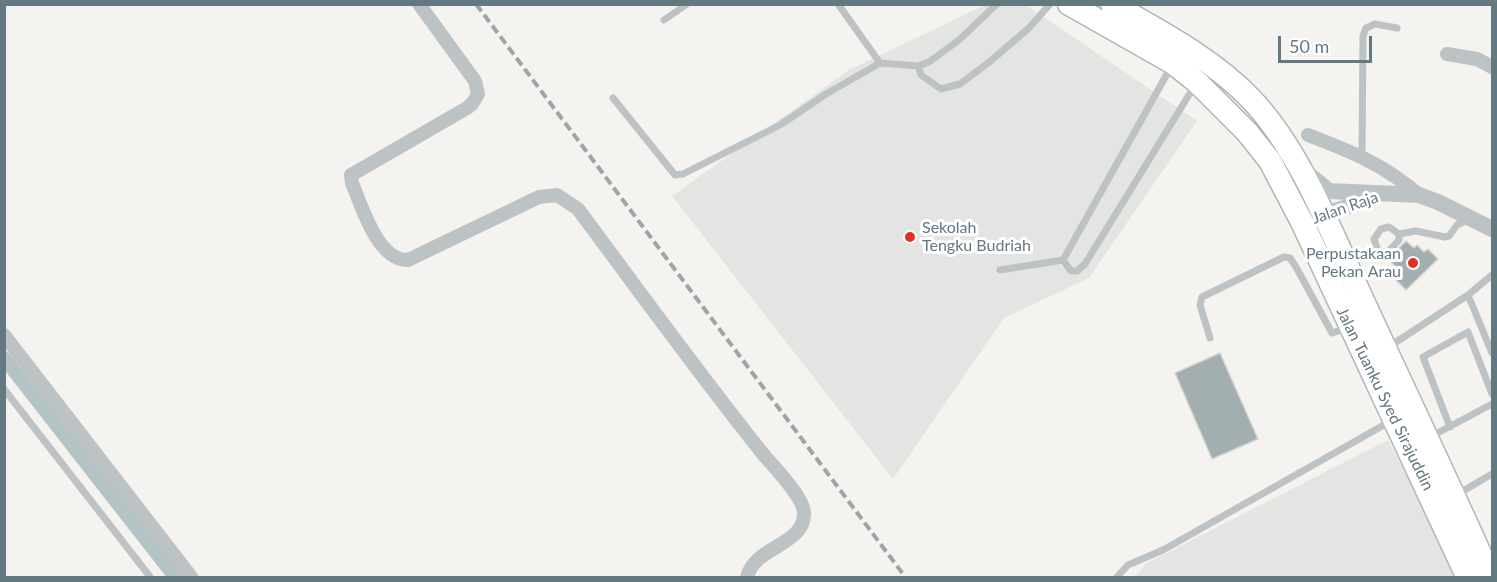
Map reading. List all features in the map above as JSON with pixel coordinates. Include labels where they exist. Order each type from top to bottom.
[{"type":"highway","name":"Jalan Tuanku Syed Sirajuddin","points":[[1069,4],[1173,63],[1197,82],[1247,132],[1313,219],[1385,350],[1455,496],[1484,568]]},
{"type":"highway","name":"Jalan Tuanku Syed Sirajuddin","points":[[1112,4],[1175,41],[1233,81],[1276,129],[1295,162],[1350,327],[1394,420],[1436,505],[1484,568]]},
{"type":"street","points":[[419,4],[475,81],[478,94],[467,108],[351,176],[377,239],[394,257],[408,260],[539,197],[557,195],[578,209],[710,385],[800,499],[805,511],[799,532],[753,563],[747,578]]},
{"type":"street","points":[[1447,54],[1477,58],[1492,67]]},
{"type":"street","points":[[1308,135],[1399,177],[1419,195]]},
{"type":"street","name":"Jalan Raja","points":[[1295,162],[1329,191],[1419,195],[1492,229]]},
{"type":"street","name":"Jalan Raja","points":[[1313,219],[1388,194]]},
{"type":"street","points":[[5,335],[192,578]]},
{"type":"lane","points":[[664,20],[687,4]]},
{"type":"lane","points":[[838,4],[880,63]]},
{"type":"lane","points":[[614,98],[675,175],[683,174],[780,125],[826,94],[880,63],[918,66],[928,62],[959,40],[997,4]]},
{"type":"lane","points":[[918,66],[921,75],[941,89],[960,84],[1029,28],[1050,4]]},
{"type":"lane","points":[[1362,158],[1366,28],[1375,24],[1397,28]]},
{"type":"lane","points":[[1063,260],[1173,63]]},
{"type":"lane","points":[[1063,260],[1071,271],[1077,271],[1085,264],[1197,82]]},
{"type":"lane","points":[[1399,234],[1416,231],[1445,237],[1457,225],[1471,218]]},
{"type":"lane","points":[[1210,338],[1200,305],[1202,297],[1284,257],[1290,258],[1296,267],[1332,333],[1350,327]]},
{"type":"lane","points":[[1000,270],[1063,260]]},
{"type":"lane","points":[[1385,350],[1468,295],[1492,275]]},
{"type":"lane","points":[[1468,295],[1492,353]]},
{"type":"lane","points":[[1450,427],[1423,357],[1468,332],[1492,394]]},
{"type":"lane","points":[[4,389],[151,578]]},
{"type":"lane","points":[[1428,438],[1492,404]]},
{"type":"lane","points":[[1116,578],[1128,565],[1163,550],[1394,420]]},
{"type":"lane","points":[[1455,496],[1492,474]]},
{"type":"shaded area","name":"Sekolah Tengku Budriah","points":[[985,5],[1026,5],[1197,121],[1089,278],[1004,318],[893,479],[672,196],[849,70]]},
{"type":"shaded area","points":[[1388,440],[1459,577],[1135,578],[1145,564]]},
{"type":"building","name":"Perpustakaan Pekan Arau","points":[[1406,241],[1414,248],[1417,245],[1424,252],[1428,249],[1438,259],[1406,290],[1396,280],[1400,277],[1393,269],[1396,267],[1388,259]]},
{"type":"building","points":[[1220,353],[1258,439],[1212,459],[1175,373]]},
{"type":"waterway","points":[[4,358],[176,578]]},
{"type":"railway","points":[[476,4],[906,578]]},
{"type":"place","name":"Sekolah Tengku Budriah","points":[[910,237]]},
{"type":"place","name":"Perpustakaan Pekan Arau","points":[[1413,263]]}]
